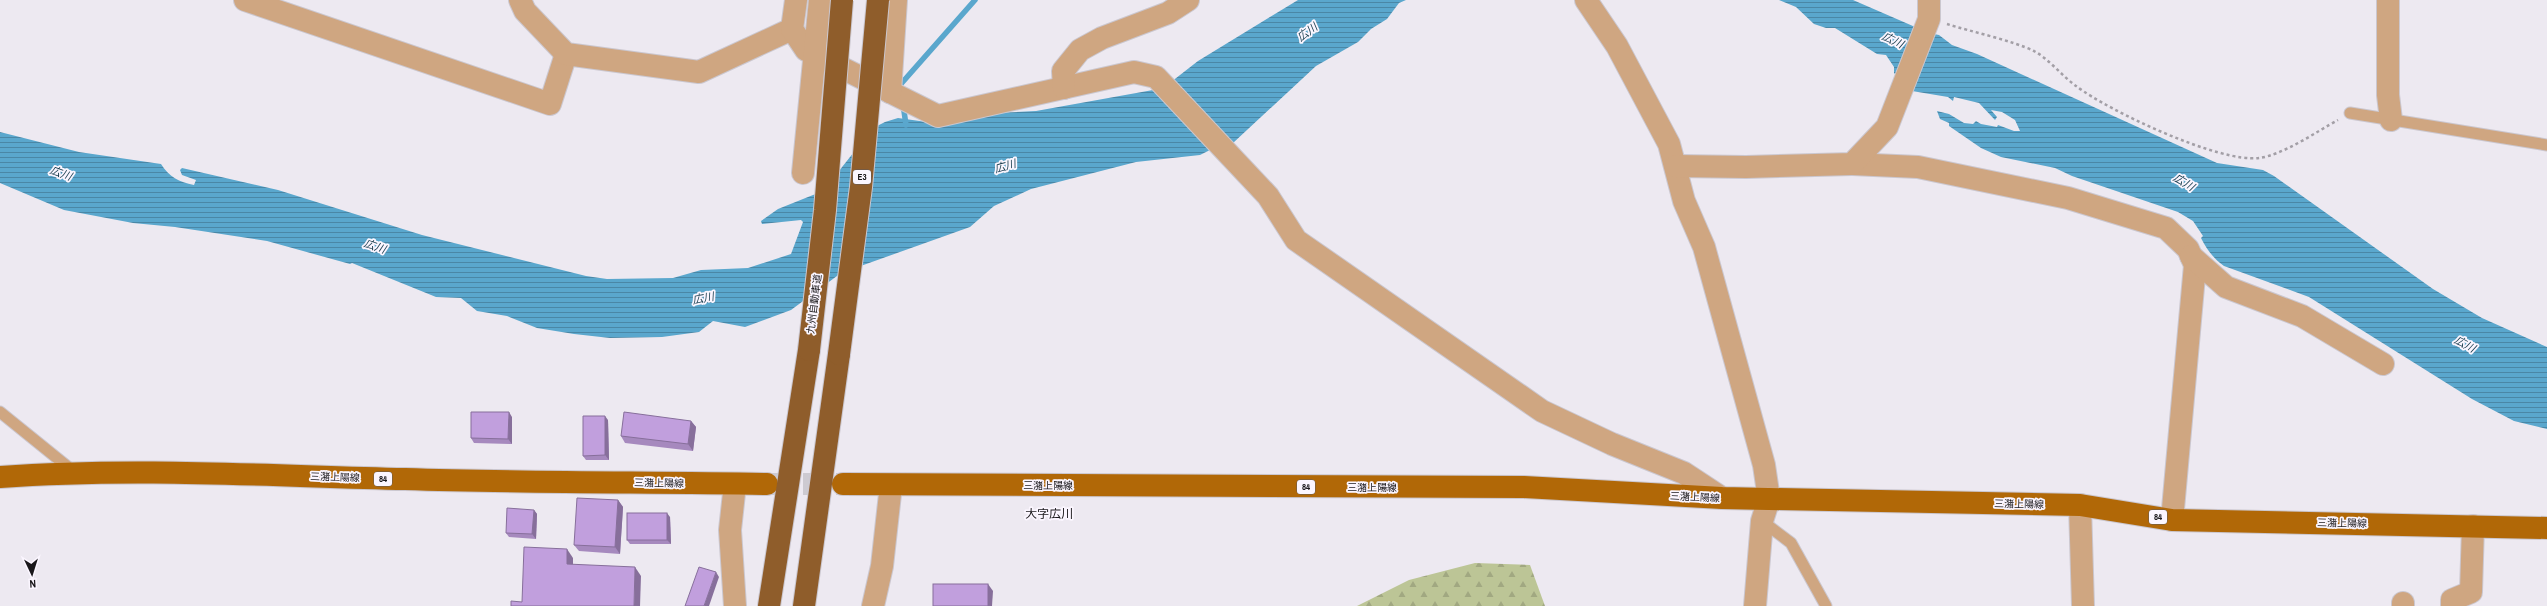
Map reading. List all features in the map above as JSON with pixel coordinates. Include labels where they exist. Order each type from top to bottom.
[{"type":"highway","name":"九州自動車道","points":[[769,606],[809,350],[825,210],[842,0]]},
{"type":"highway","name":"E3","points":[[804,606],[861,187],[878,0]]},
{"type":"main road","name":"三潴上陽線","points":[[0,477],[74,472],[133,471],[406,480],[767,484]]},
{"type":"main road","name":"三潴上陽線","points":[[843,484],[1524,488],[1722,498],[2080,505],[2172,520],[2547,528]]},
{"type":"street","points":[[245,0],[550,104],[566,54]]},
{"type":"street","points":[[520,0],[525,10],[566,54],[699,72],[792,29]]},
{"type":"street","points":[[796,0],[792,29],[806,50],[938,116],[1134,72],[1156,77],[1231,154],[1268,196],[1296,240],[1542,411],[1612,444],[1684,473],[1722,498]]},
{"type":"street","points":[[803,173],[820,0]]},
{"type":"street","points":[[890,92],[896,0]]},
{"type":"street","points":[[1064,88],[1063,71],[1080,50],[1102,38],[1168,13],[1188,0]]},
{"type":"street","points":[[1586,0],[1617,46],[1669,144],[1684,201],[1704,247],[1764,465],[1769,499],[1762,521],[1755,606]]},
{"type":"street","points":[[2388,0],[2388,95],[2391,120]]},
{"type":"street","points":[[1852,164],[1887,127],[1928,15]]},
{"type":"street","points":[[1676,166],[1746,167],[1852,164],[1918,167],[2068,198],[2166,228],[2188,249],[2194,265],[2172,520]]},
{"type":"street","points":[[2191,256],[2226,288],[2302,316],[2383,364]]},
{"type":"street","points":[[735,484],[730,530],[735,606]]},
{"type":"street","points":[[873,606],[882,566],[891,485]]},
{"type":"street","points":[[2080,505],[2083,606]]},
{"type":"street","points":[[2452,606],[2452,600],[2471,592],[2473,526]]},
{"type":"lane","points":[[2350,113],[2547,145]]},
{"type":"lane","points":[[0,412],[74,472]]},
{"type":"lane","points":[[1762,521],[1791,543],[1826,606]]},
{"type":"path","points":[[1928,15],[2035,52],[2075,86],[2105,106],[2208,150],[2245,159],[2261,158],[2284,150],[2350,113]]},
{"type":"green space","points":[[1475,563],[1530,565],[1545,606],[1357,606],[1409,580]]},
{"type":"water","name":"広川","points":[[1298,0],[1406,0],[1399,3],[1387,19],[1371,29],[1358,42],[1316,66],[1233,143],[1216,147],[1200,155],[1136,162],[1031,189],[994,206],[970,227],[841,273],[791,310],[745,327],[713,321],[699,332],[662,337],[610,338],[537,328],[507,316],[477,311],[461,298],[436,297],[352,263],[350,264],[267,241],[175,227],[133,223],[64,210],[0,183],[0,132],[79,152],[161,164],[171,176],[194,185],[196,180],[182,175],[180,170],[182,168],[278,190],[422,235],[586,276],[607,279],[673,278],[701,270],[748,268],[791,254],[803,222],[801,220],[762,224],[761,221],[778,209],[818,193],[831,181],[873,128],[885,122],[898,118],[934,123],[995,113],[1036,111],[1153,90],[1171,82],[1198,61]]},
{"type":"water","name":"広川","points":[[1779,0],[1853,0],[1929,33],[1939,35],[1952,45],[1977,54],[2217,163],[2263,170],[2274,176],[2433,289],[2482,318],[2547,347],[2547,429],[2514,421],[2472,399],[2309,297],[2224,266],[2208,250],[2201,238],[2203,236],[2193,221],[2178,212],[2072,176],[2055,168],[2001,157],[1981,148],[1949,126],[1949,123],[1940,119],[1937,111],[1949,114],[1964,123],[1973,124],[1976,121],[1981,124],[1997,127],[1998,125],[2014,131],[2020,131],[2015,120],[2002,112],[1991,110],[1997,117],[1995,120],[1979,103],[1954,97],[1953,101],[1948,97],[1912,91],[1894,73],[1894,67],[1886,55],[1877,54],[1835,28],[1826,28],[1814,24],[1796,7]]},
{"type":"building","points":[[471,412],[509,412],[508,439],[471,438]]},
{"type":"building","points":[[624,412],[691,421],[688,444],[621,436]]},
{"type":"building","points":[[583,416],[605,416],[605,455],[583,456]]},
{"type":"building","points":[[577,498],[618,500],[615,547],[574,545]]},
{"type":"building","points":[[507,508],[534,510],[532,534],[506,533]]},
{"type":"building","points":[[627,513],[667,513],[667,540],[627,540]]},
{"type":"building","points":[[524,547],[567,549],[567,564],[635,567],[634,606],[511,606],[511,601],[522,602]]},
{"type":"building","points":[[699,567],[716,572],[704,606],[685,606]]},
{"type":"building","points":[[933,584],[988,584],[988,606],[933,606]]},
{"type":"waterway","points":[[901,89],[900,85],[975,0]]},
{"type":"waterway","points":[[903,104],[906,125]]},
{"type":"tunnel","points":[[770,484],[839,484]]},
{"type":"district","name":"大字広川","points":[[1049,514]]}]
